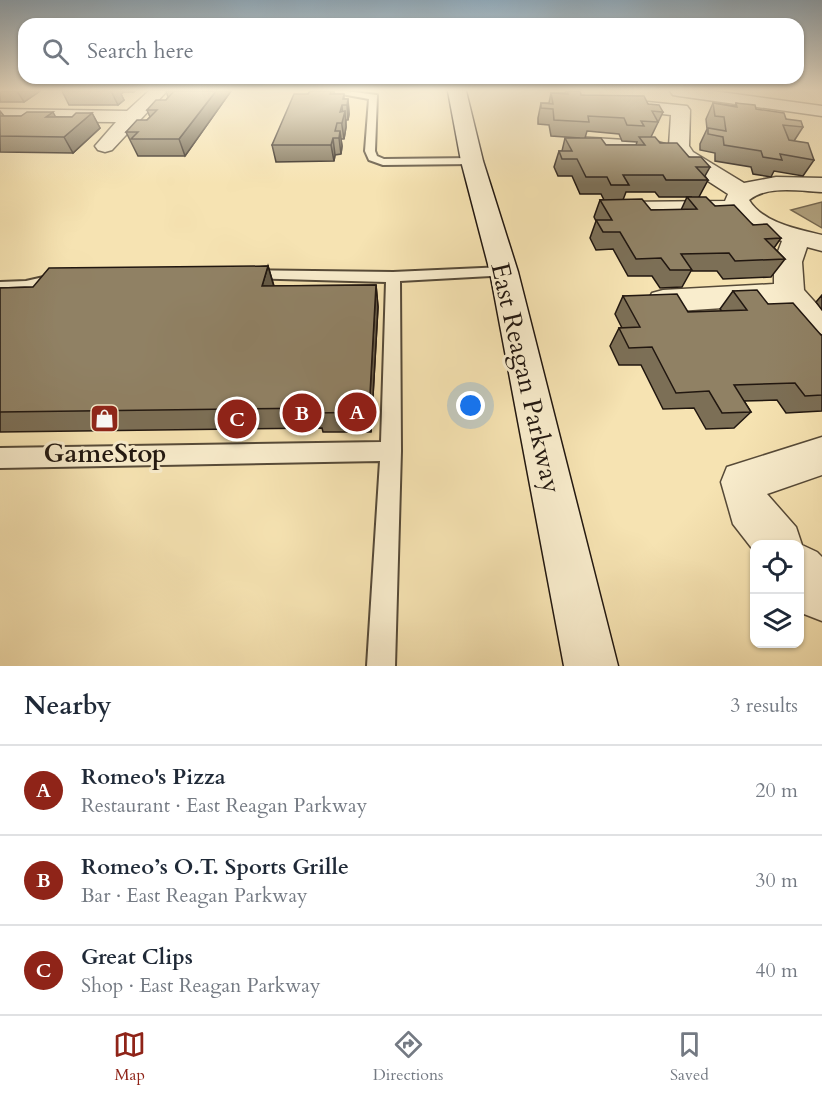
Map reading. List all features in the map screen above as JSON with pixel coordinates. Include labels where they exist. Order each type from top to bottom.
[{"type":"street","points":[[105,146],[127,122]]},
{"type":"street","name":"East Reagan Parkway","points":[[464,122],[472,161],[504,272],[591,666]]},
{"type":"street","points":[[680,122],[679,146],[685,156],[740,200],[758,222],[809,240],[788,262],[789,293],[822,332]]},
{"type":"street","points":[[576,143],[681,150]]},
{"type":"street","points":[[621,209],[740,200],[758,187],[822,183],[812,161]]},
{"type":"street","points":[[663,301],[789,293]]},
{"type":"street","points":[[776,540],[749,508],[742,482],[822,456]]},
{"type":"street","points":[[804,574],[822,596]]},
{"type":"lane","points":[[372,122],[370,151],[373,158],[383,162],[472,161]]},
{"type":"lane","points":[[229,272],[393,277],[504,272]]},
{"type":"lane","points":[[0,287],[26,286],[71,276]]},
{"type":"lane","points":[[381,666],[391,451],[393,277]]},
{"type":"lane","points":[[0,458],[391,451]]},
{"type":"shaded area","points":[[822,202],[822,228],[791,210]]},
{"type":"building","points":[[0,122],[81,122],[64,137],[0,136]]},
{"type":"building","points":[[135,122],[192,122],[179,139],[131,139],[138,132],[126,132]]},
{"type":"building","points":[[282,122],[342,122],[337,123],[335,131],[340,131],[339,138],[333,138],[331,145],[272,145]]},
{"type":"building","points":[[626,122],[642,122],[644,126],[627,125]]},
{"type":"building","points":[[725,122],[801,122],[803,127],[783,125],[789,140],[808,143],[814,160],[780,154],[782,160],[763,157],[761,151],[724,145],[723,137],[708,134],[708,128],[726,131]]},
{"type":"building","points":[[639,137],[655,137],[660,143],[677,143],[689,157],[701,157],[710,167],[696,167],[708,180],[666,180],[663,175],[623,175],[629,185],[611,185],[607,177],[586,177],[577,159],[562,159],[559,151],[572,151],[565,138],[601,138],[606,145],[645,145]]},
{"type":"building","points":[[687,197],[706,197],[715,206],[734,205],[753,225],[767,224],[781,238],[765,239],[785,259],[735,261],[729,253],[681,254],[692,270],[670,270],[661,258],[636,259],[620,232],[603,232],[596,220],[612,220],[600,200],[642,199],[651,210],[697,209]]},
{"type":"building","points":[[268,266],[262,286],[376,285],[369,412],[317,413],[318,408],[0,412],[0,288],[33,287],[49,268]]},
{"type":"building","points":[[757,290],[768,304],[793,303],[822,335],[822,395],[805,396],[795,383],[734,385],[751,412],[722,413],[709,391],[676,393],[652,347],[629,348],[619,328],[640,327],[623,296],[677,294],[688,312],[747,310],[733,291]]},
{"type":"place","name":"Romeo's Pizza","points":[[357,412]]},
{"type":"place","name":"Romeo’s O.T. Sports Grille","points":[[302,413]]},
{"type":"place","name":"GameStop","points":[[105,419]]},
{"type":"place","name":"Great Clips","points":[[237,419]]}]
